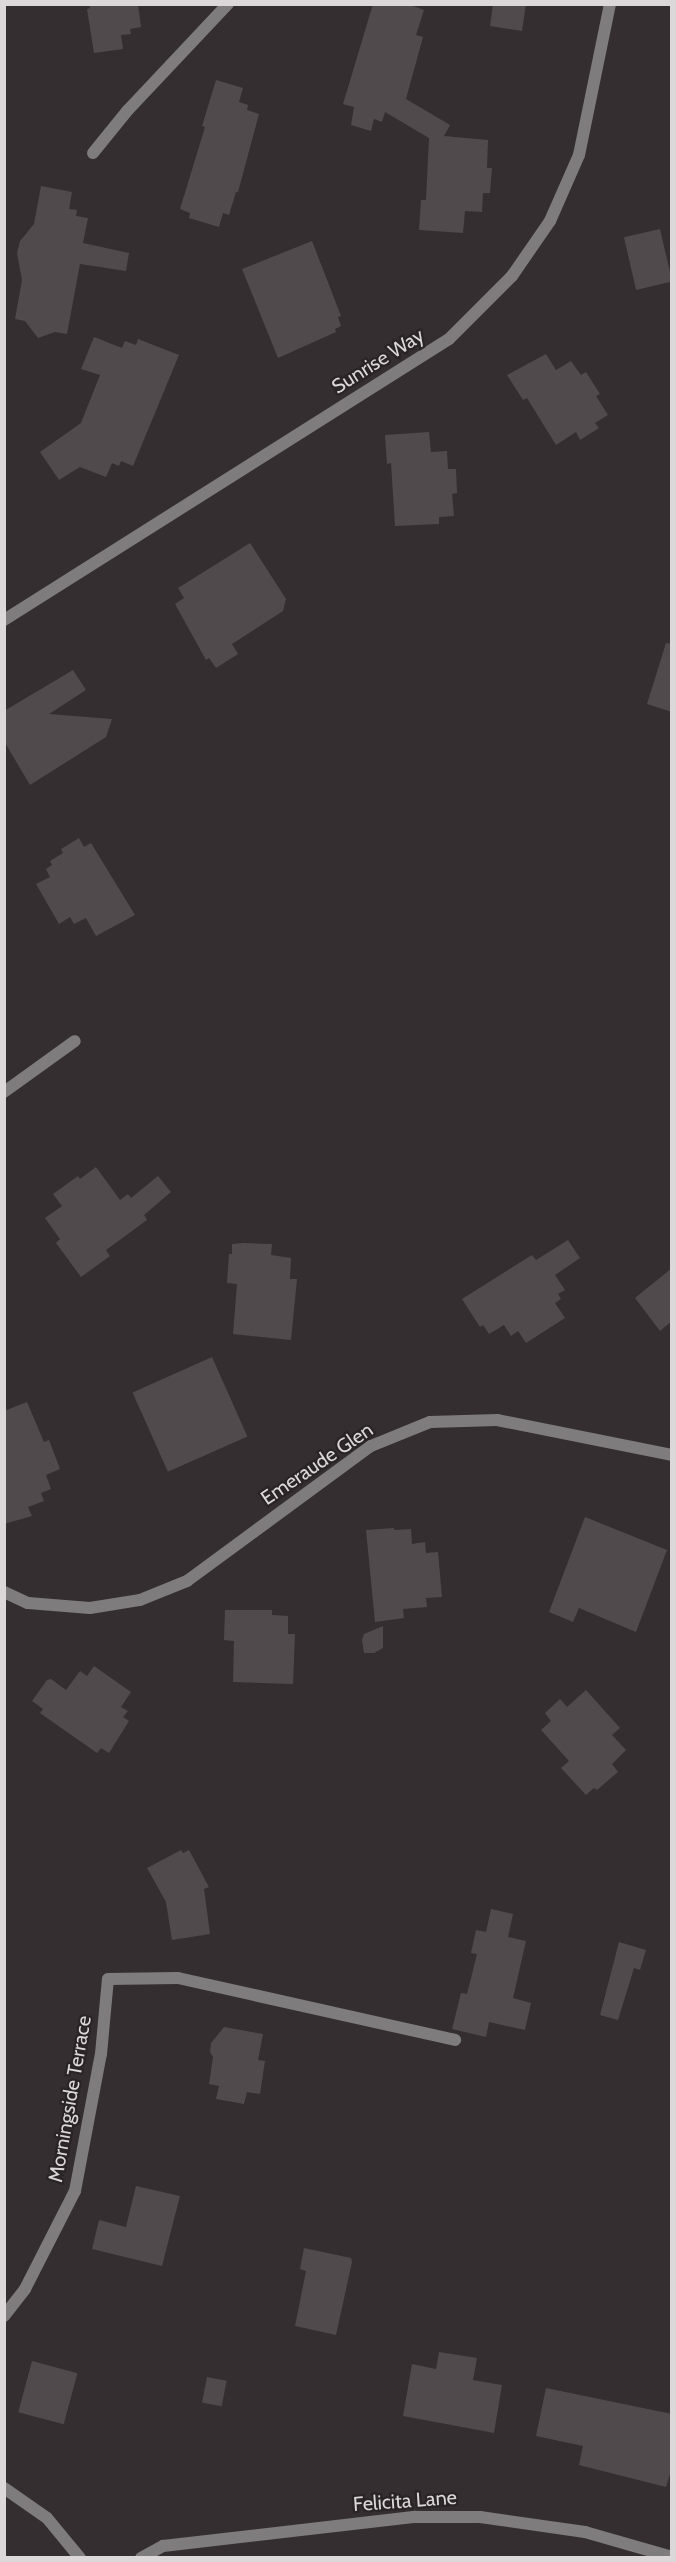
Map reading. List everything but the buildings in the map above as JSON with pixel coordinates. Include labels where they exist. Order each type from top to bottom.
[{"type":"street","points":[[93,153],[128,110],[228,4]]},
{"type":"street","name":"Sunrise Way","points":[[4,620],[448,339],[512,276],[550,221],[579,155],[610,4]]},
{"type":"street","points":[[4,1092],[75,1041]]},
{"type":"street","name":"Emeraude Glen","points":[[4,1592],[28,1603],[90,1608],[140,1600],[187,1581],[371,1446],[430,1422],[497,1420],[672,1455]]},
{"type":"street","name":"Morningside Terrace","points":[[4,2316],[25,2289],[75,2191],[101,2054],[108,1979],[178,1978],[455,2040]]},
{"type":"street","points":[[4,2488],[47,2518],[80,2558]]},
{"type":"street","name":"Felicita Lane","points":[[141,2558],[163,2546],[415,2517],[480,2517],[585,2532],[672,2557]]}]
